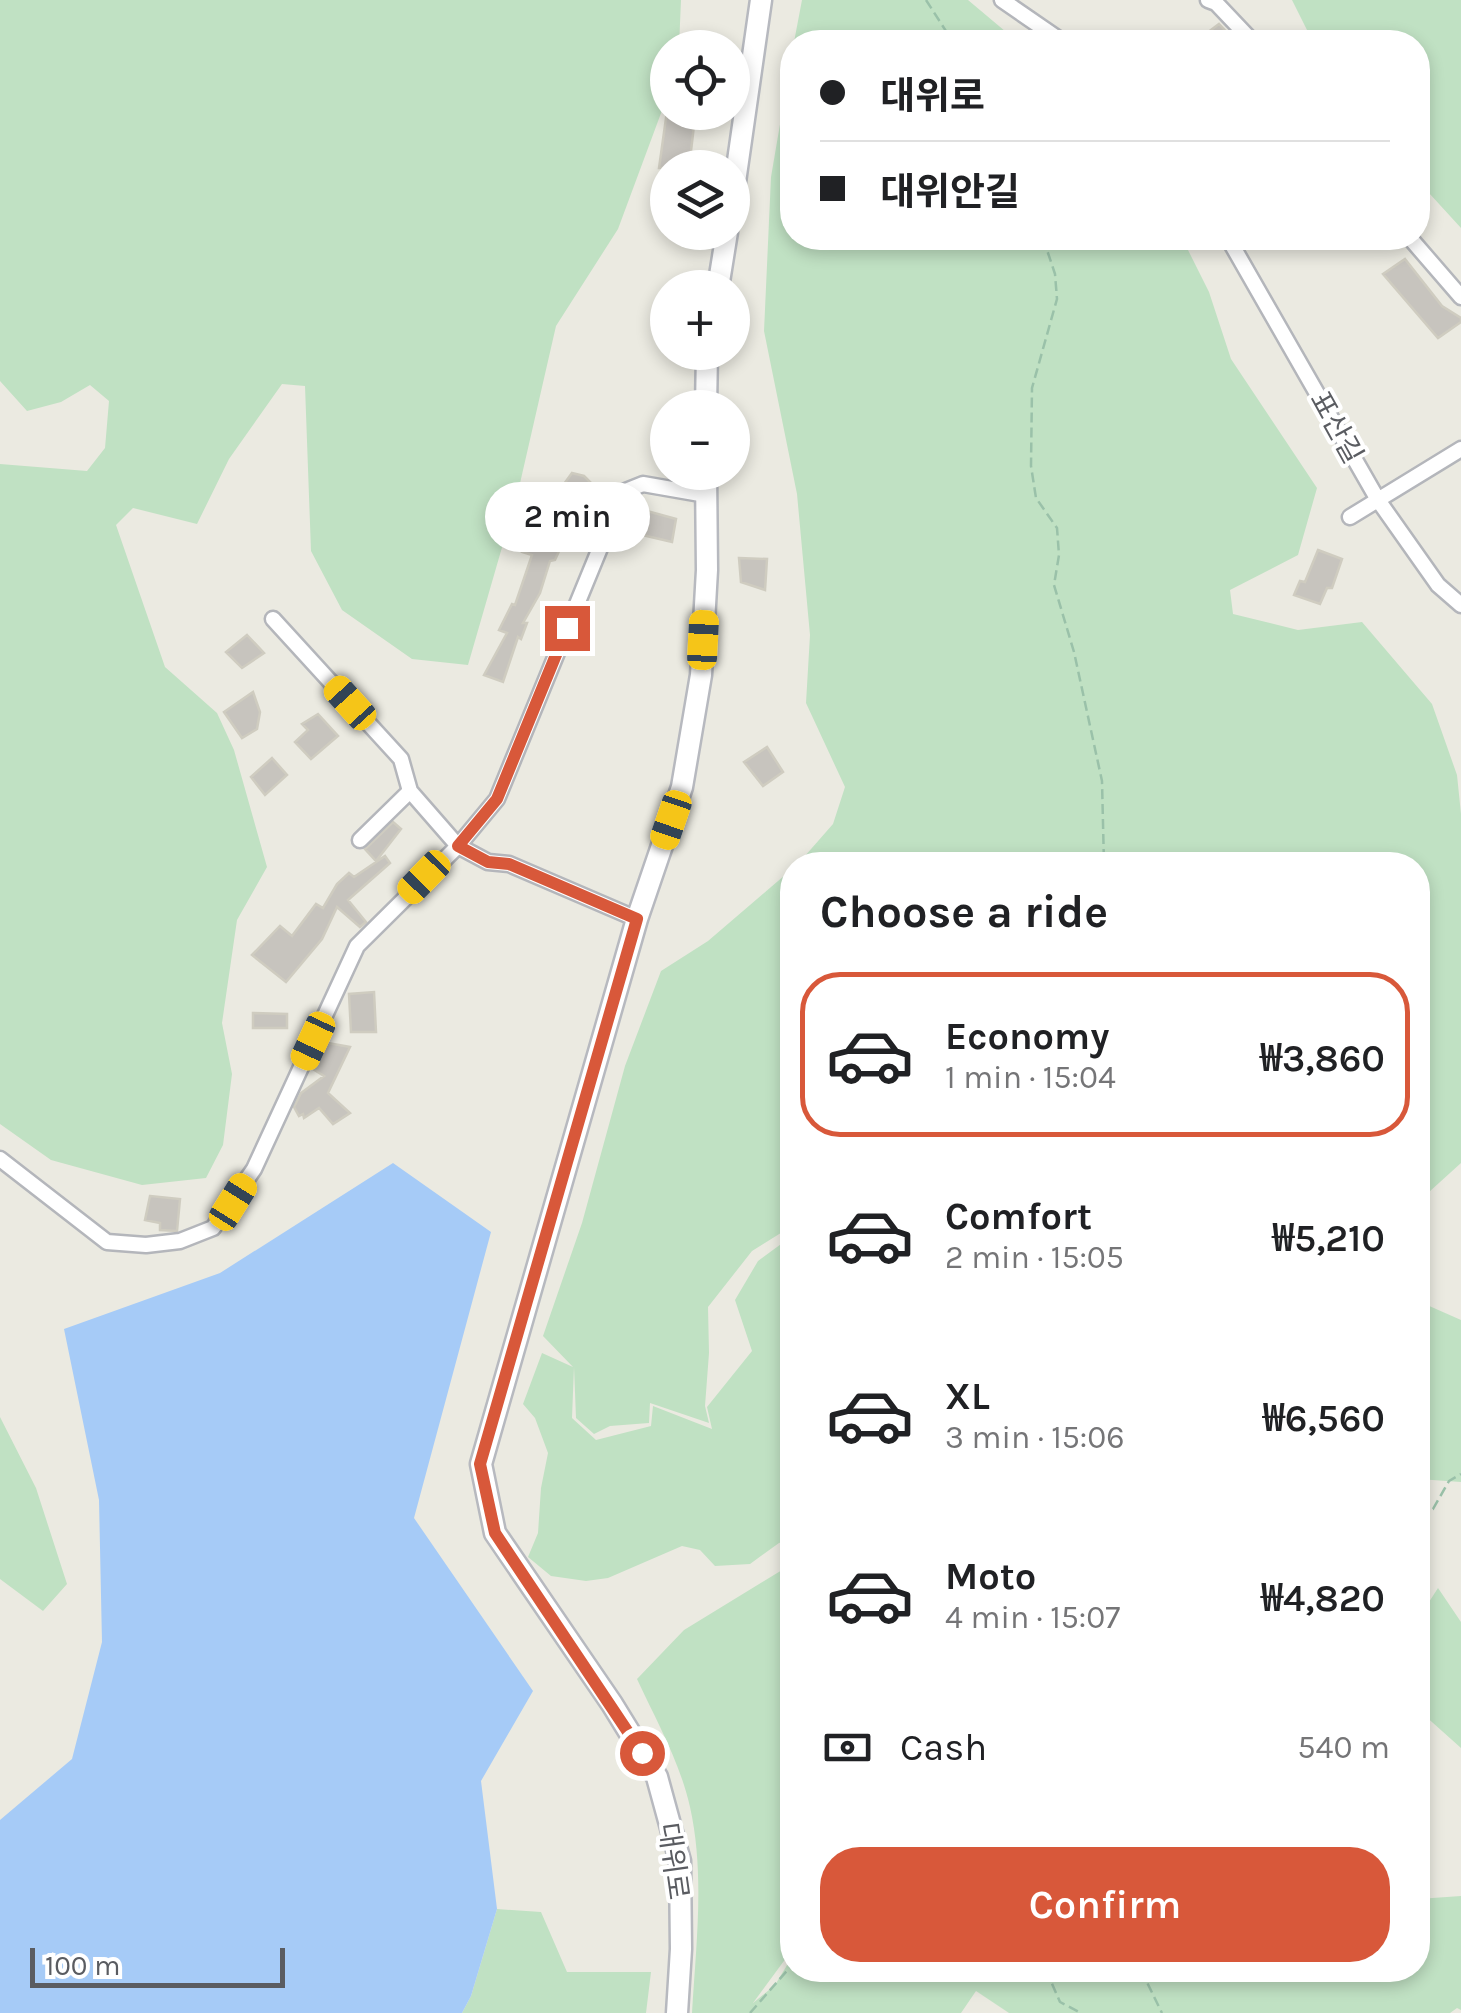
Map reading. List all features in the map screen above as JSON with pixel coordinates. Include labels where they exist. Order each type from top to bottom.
[{"type":"main road","points":[[740,150],[761,0]]},
{"type":"main road","name":"대위로","points":[[676,2013],[681,1950],[680,1861],[657,1778],[612,1704],[495,1533],[480,1464],[637,919],[682,787],[702,657],[706,490]]},
{"type":"street","points":[[1002,0],[1046,30]]},
{"type":"street","points":[[1208,0],[1216,3],[1241,30]]},
{"type":"street","name":"표산길","points":[[1235,250],[1378,500],[1430,574],[1461,605]]},
{"type":"street","points":[[1420,250],[1461,297]]},
{"type":"street","points":[[1350,516],[1461,449]]},
{"type":"street","points":[[0,1160],[108,1242],[146,1246],[180,1241],[213,1228],[254,1168],[356,946],[458,846],[497,799],[623,492],[644,484],[706,496]]},
{"type":"street","points":[[273,618],[401,759],[410,791],[458,846],[488,862],[509,864],[637,919]]},
{"type":"street","points":[[360,840],[410,791]]},
{"type":"path","points":[[926,0],[945,30]]},
{"type":"path","points":[[1047,250],[1056,274],[1056,299],[1032,388],[1032,466],[1036,498],[1057,528],[1059,555],[1054,585],[1074,652],[1102,781],[1104,852]]},
{"type":"path","points":[[1430,1509],[1449,1482],[1461,1474]]},
{"type":"path","points":[[750,2013],[780,1979]]},
{"type":"path","points":[[1051,1982],[1060,2002],[1081,2013]]},
{"type":"path","points":[[1148,1982],[1162,2013]]},
{"type":"green space","points":[[0,0],[681,0],[680,30],[650,30],[650,130],[655,130],[618,229],[556,326],[518,492],[468,665],[412,659],[342,610],[311,551],[305,386],[282,384],[229,459],[197,524],[133,508],[116,525],[165,667],[217,713],[234,750],[267,867],[237,920],[222,1023],[232,1074],[223,1145],[206,1178],[142,1185],[51,1160],[0,1124],[0,464],[87,471],[105,448],[109,401],[90,385],[61,402],[27,411],[0,381]]},
{"type":"green space","points":[[802,0],[968,0],[1004,30],[796,30]]},
{"type":"green space","points":[[1292,0],[1461,0],[1461,228],[1430,194],[1430,30],[1307,30]]},
{"type":"green space","points":[[780,124],[780,250],[1188,250],[1209,292],[1231,359],[1317,488],[1298,555],[1230,590],[1233,614],[1298,630],[1362,622],[1432,704],[1457,775],[1461,814],[1461,1163],[1430,1191],[1430,852],[808,852],[833,824],[845,787],[806,703],[810,635],[797,494],[764,331],[771,177]]},
{"type":"green space","points":[[780,879],[780,1234],[752,1251],[708,1307],[705,1406],[709,1423],[650,1403],[649,1423],[610,1426],[594,1434],[576,1418],[574,1367],[572,1418],[596,1440],[651,1426],[653,1406],[712,1429],[707,1407],[752,1351],[735,1300],[758,1261],[780,1245],[780,1543],[750,1564],[715,1566],[700,1550],[682,1546],[608,1578],[586,1581],[551,1576],[528,1557],[538,1533],[548,1453],[535,1418],[523,1404],[542,1353],[573,1367],[543,1336],[582,1223],[625,1066],[661,971],[708,941]]},
{"type":"green space","points":[[1430,1306],[1461,1320],[1461,1482],[1430,1480]]},
{"type":"green space","points":[[0,1417],[36,1488],[67,1584],[43,1611],[0,1579]]},
{"type":"green space","points":[[780,1571],[780,1966],[753,2003],[780,1977],[780,1982],[1430,1982],[1430,1898],[1461,1896],[1461,2010],[1009,2013],[976,1991],[961,2013],[692,2013],[698,1910],[695,1832],[680,1774],[637,1679],[684,1630]]},
{"type":"green space","points":[[1438,1588],[1461,1622],[1461,1748],[1430,1720],[1430,1600]]},
{"type":"green space","points":[[497,1909],[541,1912],[567,1972],[651,1972],[646,2013],[462,2013],[471,1996]]},
{"type":"water","points":[[393,1163],[491,1232],[414,1518],[533,1691],[481,1781],[497,1909],[471,1996],[462,2013],[0,2013],[0,1820],[72,1759],[102,1642],[99,1500],[64,1329],[220,1273]]},
{"type":"building","points":[[664,130],[693,130],[691,150],[662,150]]},
{"type":"building","points":[[1405,259],[1442,306],[1461,318],[1461,322],[1438,338],[1383,274]]},
{"type":"building","points":[[572,473],[584,476],[596,488],[588,500],[576,494],[552,528],[538,520]]},
{"type":"building","points":[[629,506],[676,519],[672,542],[621,530]]},
{"type":"building","points":[[526,539],[560,549],[555,560],[550,561],[540,593],[523,623],[527,623],[521,639],[518,637],[503,682],[484,675],[507,633],[499,630],[512,604],[515,605],[532,555],[522,552]]},
{"type":"building","points":[[1318,550],[1342,559],[1332,588],[1327,588],[1320,604],[1294,595],[1300,581],[1305,582]]},
{"type":"building","points":[[739,558],[767,559],[765,590],[741,582]]},
{"type":"building","points":[[247,635],[264,653],[242,668],[226,652]]},
{"type":"building","points":[[253,692],[260,712],[257,729],[242,738],[224,712]]},
{"type":"building","points":[[318,714],[338,736],[311,759],[295,742],[308,730],[302,724]]},
{"type":"building","points":[[767,747],[783,772],[763,786],[744,762]]},
{"type":"building","points":[[272,758],[287,775],[265,795],[251,777]]},
{"type":"building","points":[[393,822],[401,829],[376,861],[365,849]]},
{"type":"building","points":[[385,856],[390,863],[348,900],[366,922],[360,927],[337,907],[322,939],[286,982],[252,955],[280,926],[292,936],[316,904],[323,908],[337,884],[349,873],[354,877]]},
{"type":"building","points":[[374,992],[376,1032],[351,1032],[349,994]]},
{"type":"building","points":[[253,1013],[287,1014],[287,1028],[253,1028]]},
{"type":"building","points":[[328,1043],[350,1047],[328,1093],[350,1113],[333,1124],[319,1108],[304,1118],[294,1107],[301,1093],[324,1076],[313,1069]]},
{"type":"building","points":[[150,1196],[180,1199],[177,1231],[160,1230],[160,1223],[145,1220]]},
{"type":"route","points":[[567,628],[497,799],[458,846],[488,862],[509,864],[637,919],[480,1464],[495,1533],[642,1753]]}]
